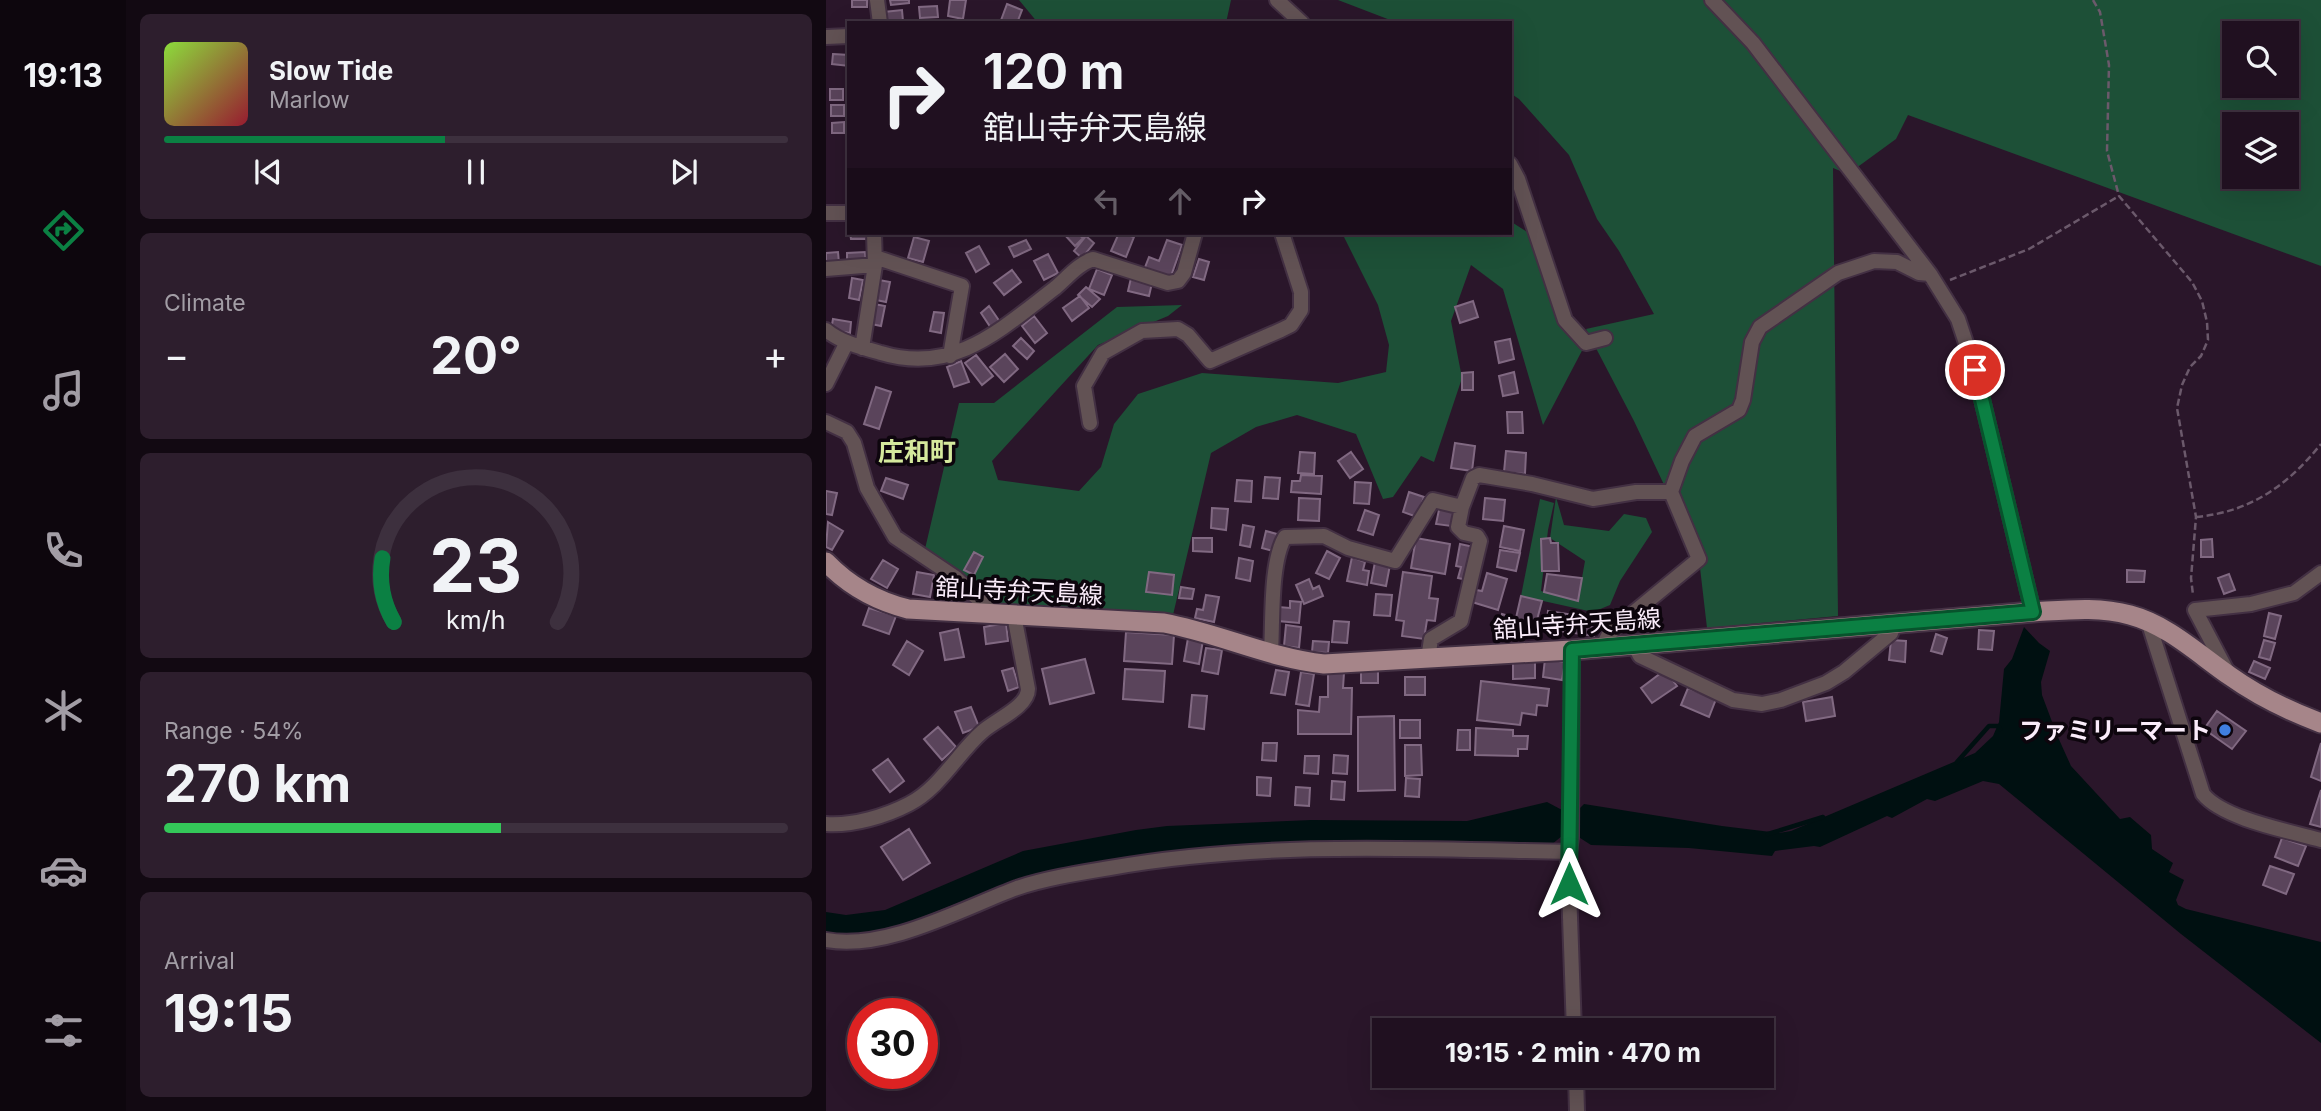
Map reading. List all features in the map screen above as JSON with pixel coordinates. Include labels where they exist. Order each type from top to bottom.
[{"type":"main road","name":"舘山寺弁天島線","points":[[826,562],[858,589],[888,603],[919,610],[1164,624],[1324,664],[1602,648],[2033,612],[2099,610],[2148,621],[2173,634],[2228,675],[2271,701],[2321,723]]},
{"type":"street","points":[[877,0],[880,21]]},
{"type":"street","points":[[1277,0],[1300,21]]},
{"type":"street","points":[[1712,0],[1753,43],[1934,279],[1958,319],[1975,370],[2033,612]]},
{"type":"street","points":[[826,37],[847,36]]},
{"type":"street","points":[[1512,168],[1565,320],[1586,343],[1605,338]]},
{"type":"street","points":[[826,214],[847,213]]},
{"type":"street","points":[[862,348],[875,261],[874,235]]},
{"type":"street","points":[[826,330],[862,348],[902,359],[950,356],[975,346],[996,333],[1058,286],[1084,262],[1093,259],[1168,283],[1178,281],[1184,273],[1194,235]]},
{"type":"street","points":[[1090,423],[1084,386],[1103,353],[1142,331],[1178,329],[1188,335],[1210,362],[1291,325],[1301,310],[1301,292],[1283,235]]},
{"type":"street","points":[[826,269],[875,261],[962,286],[950,356]]},
{"type":"street","points":[[1602,648],[1608,634],[1699,559],[1671,492],[1682,461],[1695,436],[1739,410],[1744,400],[1752,342],[1760,327],[1838,273],[1874,261],[1897,262],[1934,279]]},
{"type":"street","points":[[826,384],[847,341]]},
{"type":"street","points":[[826,422],[847,432],[854,443],[866,488],[895,537],[956,578],[994,614]]},
{"type":"street","points":[[1428,659],[1431,639],[1461,621],[1480,541],[1477,536],[1464,533],[1458,527],[1472,478],[1479,475],[1532,484],[1593,499],[1636,492],[1671,492]]},
{"type":"street","points":[[1271,652],[1275,571],[1280,544],[1285,537],[1324,536],[1349,548],[1395,561],[1433,500],[1462,506]]},
{"type":"street","points":[[2228,675],[2195,610],[2250,604],[2294,593],[2321,573]]},
{"type":"street","points":[[826,824],[860,821],[918,799],[983,731],[1026,700],[1028,689],[1014,615]]},
{"type":"street","points":[[2148,621],[2203,794],[2224,810],[2321,840]]},
{"type":"street","points":[[1634,645],[1640,656],[1733,700],[1762,704],[1811,690],[1844,673],[1892,633],[1894,624]]},
{"type":"street","points":[[1572,650],[1569,852],[1574,1018]]},
{"type":"street","points":[[826,940],[858,942],[887,937],[1028,885],[1111,867],[1191,856],[1324,847],[1569,852]]},
{"type":"street","points":[[1576,1088],[1577,1111]]},
{"type":"path","points":[[2094,0],[2101,12],[2109,65],[2106,151],[2119,196],[2176,261],[2202,301],[2208,340],[2201,356],[2190,367],[2182,384],[2177,408],[2196,517],[2191,578],[2195,610]]},
{"type":"path","points":[[1934,279],[2029,249],[2119,196]]},
{"type":"path","points":[[2196,517],[2221,514],[2257,501],[2301,469],[2321,444]]},
{"type":"green space","points":[[1019,0],[1231,0],[1226,21],[1036,21]]},
{"type":"green space","points":[[1338,0],[2321,0],[2321,266],[1908,115],[1896,139],[1848,174],[1833,168],[1838,616],[1707,628],[1699,559],[1634,421],[1586,329],[1654,314],[1619,251],[1597,219],[1569,155],[1512,94],[1512,21],[1393,21]]},
{"type":"green space","points":[[1512,222],[1532,235],[1548,289],[1586,343],[1543,425],[1503,289],[1471,265],[1451,321],[1462,378],[1434,462],[1421,456],[1393,497],[1383,499],[1356,434],[1297,415],[1256,427],[1211,453],[1173,615],[996,605],[925,549],[959,403],[994,403],[1117,307],[1182,305],[1168,316],[1098,345],[992,461],[998,480],[1079,491],[1101,467],[1114,424],[1138,394],[1202,373],[1338,383],[1386,372],[1389,345],[1378,305],[1343,235],[1512,235]]},
{"type":"green space","points":[[1556,497],[1564,525],[1609,531],[1624,514],[1646,518],[1652,532],[1620,581],[1610,605],[1593,612],[1521,596],[1540,499],[1554,503],[1541,591],[1578,600],[1585,561],[1550,538]]},
{"type":"shaded area","points":[[2024,627],[2050,651],[2041,682],[2042,695],[2071,766],[2120,819],[2130,817],[2151,835],[2152,849],[2173,863],[2169,872],[2184,880],[2176,900],[2178,905],[2321,942],[2321,1043],[2181,934],[1999,784],[1983,781],[1935,801],[1927,799],[1892,818],[1887,816],[1820,847],[1775,851],[1772,856],[1689,848],[1591,845],[1577,836],[1562,836],[1551,845],[1322,843],[1172,851],[1027,876],[887,931],[841,936],[826,933],[826,912],[846,915],[885,910],[1023,851],[1167,826],[1311,820],[1467,821],[1547,802],[1564,811],[1577,811],[1584,804],[1722,826],[1779,833],[1791,831],[1975,753],[1993,736],[1999,722],[2004,669],[2012,659]]},
{"type":"building","points":[[852,0],[867,0],[867,7],[852,7]]},
{"type":"building","points":[[890,0],[909,0],[909,3],[891,5]]},
{"type":"building","points":[[950,0],[966,0],[963,19],[948,16]]},
{"type":"building","points":[[1007,4],[1022,10],[1018,21],[1001,21]]},
{"type":"building","points":[[937,6],[938,17],[920,18],[919,7]]},
{"type":"building","points":[[902,10],[903,21],[885,21],[884,12]]},
{"type":"building","points":[[833,54],[847,55],[847,66],[832,64]]},
{"type":"building","points":[[830,89],[843,89],[843,100],[830,100]]},
{"type":"building","points":[[831,105],[844,105],[844,116],[831,116]]},
{"type":"building","points":[[844,122],[844,133],[832,133],[832,123]]},
{"type":"building","points":[[850,235],[866,235],[866,239],[851,239]]},
{"type":"building","points":[[1065,235],[1079,235],[1083,238],[1075,246]]},
{"type":"building","points":[[1118,235],[1134,237],[1126,257],[1111,251]]},
{"type":"building","points":[[1086,236],[1094,243],[1082,258],[1074,251]]},
{"type":"building","points":[[914,237],[929,241],[923,262],[908,258]]},
{"type":"building","points":[[1026,240],[1031,249],[1014,257],[1009,247]]},
{"type":"building","points":[[1167,240],[1182,245],[1170,279],[1144,270],[1149,257],[1159,261]]},
{"type":"building","points":[[979,246],[989,264],[976,272],[966,253]]},
{"type":"building","points":[[838,252],[839,263],[826,264],[826,253]]},
{"type":"building","points":[[865,252],[866,263],[847,264],[847,253]]},
{"type":"building","points":[[1048,254],[1058,273],[1044,280],[1034,261]]},
{"type":"building","points":[[1199,259],[1209,262],[1204,280],[1193,277]]},
{"type":"building","points":[[1097,269],[1112,275],[1104,295],[1089,289]]},
{"type":"building","points":[[1012,270],[1021,282],[1004,295],[994,283]]},
{"type":"building","points":[[852,278],[863,280],[859,300],[849,298]]},
{"type":"building","points":[[1131,278],[1152,283],[1149,296],[1128,291]]},
{"type":"building","points":[[879,280],[890,282],[886,302],[876,300]]},
{"type":"building","points":[[1086,287],[1100,299],[1092,307],[1078,295]]},
{"type":"building","points":[[1080,296],[1089,308],[1072,321],[1063,308]]},
{"type":"building","points":[[1473,301],[1478,317],[1460,323],[1455,307]]},
{"type":"building","points":[[874,304],[885,306],[881,326],[871,324]]},
{"type":"building","points":[[989,306],[1000,322],[991,328],[981,313]]},
{"type":"building","points":[[934,312],[944,313],[941,333],[930,331]]},
{"type":"building","points":[[1034,316],[1047,333],[1035,343],[1022,326]]},
{"type":"building","points":[[833,319],[851,322],[850,333],[831,330]]},
{"type":"building","points":[[1021,338],[1034,351],[1027,359],[1013,346]]},
{"type":"building","points":[[1510,339],[1514,359],[1499,363],[1495,342]]},
{"type":"building","points":[[1005,354],[1018,369],[1004,382],[990,367]]},
{"type":"building","points":[[976,355],[993,376],[982,385],[965,363]]},
{"type":"building","points":[[961,361],[969,382],[954,387],[947,367]]},
{"type":"building","points":[[1473,372],[1473,390],[1462,390],[1462,373]]},
{"type":"building","points":[[1514,372],[1518,393],[1503,396],[1499,376]]},
{"type":"building","points":[[876,387],[891,392],[879,429],[864,424]]},
{"type":"building","points":[[1507,412],[1522,412],[1523,433],[1508,433]]},
{"type":"building","points":[[1455,443],[1475,446],[1472,471],[1451,468]]},
{"type":"building","points":[[1506,451],[1526,453],[1525,474],[1504,472]]},
{"type":"building","points":[[1300,452],[1315,453],[1314,474],[1298,473]]},
{"type":"building","points":[[1351,452],[1363,469],[1350,478],[1338,461]]},
{"type":"building","points":[[1301,475],[1322,476],[1321,494],[1291,492],[1292,481],[1300,481]]},
{"type":"building","points":[[1265,477],[1280,478],[1278,499],[1263,498]]},
{"type":"building","points":[[886,478],[908,485],[903,499],[881,491]]},
{"type":"building","points":[[1237,480],[1252,481],[1251,502],[1235,501]]},
{"type":"building","points":[[1355,482],[1371,483],[1369,504],[1354,503]]},
{"type":"building","points":[[826,491],[837,493],[832,515],[826,514]]},
{"type":"building","points":[[1409,492],[1424,497],[1417,517],[1403,512]]},
{"type":"building","points":[[1299,498],[1320,499],[1319,521],[1298,520]]},
{"type":"building","points":[[1485,498],[1505,500],[1503,521],[1483,519]]},
{"type":"building","points":[[1440,505],[1454,507],[1451,526],[1436,524]]},
{"type":"building","points":[[1212,508],[1228,509],[1226,530],[1211,528]]},
{"type":"building","points":[[1365,510],[1379,515],[1373,535],[1358,530]]},
{"type":"building","points":[[828,522],[843,531],[832,550],[826,547]]},
{"type":"building","points":[[1243,525],[1254,527],[1250,547],[1240,545]]},
{"type":"building","points":[[1504,526],[1524,530],[1520,551],[1500,547]]},
{"type":"building","points":[[1266,531],[1277,534],[1273,551],[1262,548]]},
{"type":"building","points":[[1193,538],[1212,538],[1212,552],[1193,551]]},
{"type":"building","points":[[1416,538],[1450,544],[1445,574],[1411,568]]},
{"type":"building","points":[[1550,538],[1551,543],[1558,543],[1559,571],[1542,571],[1541,539]]},
{"type":"building","points":[[2212,539],[2213,557],[2201,557],[2201,540]]},
{"type":"building","points":[[1460,544],[1474,547],[1467,580],[1458,578],[1461,567],[1456,566]]},
{"type":"building","points":[[1500,550],[1520,553],[1516,571],[1497,567]]},
{"type":"building","points":[[1327,551],[1340,558],[1329,579],[1316,573]]},
{"type":"building","points":[[974,552],[983,557],[974,575],[964,570]]},
{"type":"building","points":[[1352,557],[1365,562],[1363,570],[1369,571],[1367,585],[1347,581]]},
{"type":"building","points":[[1239,558],[1253,561],[1250,581],[1236,578]]},
{"type":"building","points":[[883,560],[898,569],[887,588],[871,579]]},
{"type":"building","points":[[1375,562],[1390,565],[1386,586],[1371,583]]},
{"type":"building","points":[[2127,570],[2145,571],[2144,582],[2127,582]]},
{"type":"building","points":[[917,572],[934,575],[930,597],[913,594]]},
{"type":"building","points":[[1149,572],[1174,575],[1172,595],[1146,592]]},
{"type":"building","points":[[1403,572],[1432,576],[1429,598],[1438,599],[1435,621],[1427,620],[1424,639],[1402,636],[1404,621],[1396,620]]},
{"type":"building","points":[[1487,573],[1507,579],[1498,610],[1472,602],[1476,590],[1482,591]]},
{"type":"building","points":[[1547,574],[1582,578],[1578,601],[1544,592]]},
{"type":"building","points":[[2229,574],[2235,590],[2224,594],[2218,578]]},
{"type":"building","points":[[1309,579],[1313,589],[1319,586],[1323,596],[1304,604],[1296,585]]},
{"type":"building","points":[[1181,587],[1194,589],[1192,599],[1179,598]]},
{"type":"building","points":[[1376,594],[1392,595],[1390,616],[1374,615]]},
{"type":"building","points":[[1206,595],[1219,597],[1214,622],[1195,618],[1197,609],[1203,610]]},
{"type":"building","points":[[1521,596],[1542,601],[1533,635],[1499,626],[1502,614],[1516,618]]},
{"type":"building","points":[[1290,601],[1301,602],[1299,623],[1278,621],[1279,607],[1290,608]]},
{"type":"building","points":[[869,608],[896,616],[889,634],[863,625]]},
{"type":"building","points":[[1548,611],[1568,614],[1565,632],[1546,629]]},
{"type":"building","points":[[2269,613],[2281,616],[2275,639],[2264,636]]},
{"type":"building","points":[[1577,615],[1597,618],[1594,636],[1574,633]]},
{"type":"building","points":[[1334,621],[1349,622],[1347,643],[1332,642]]},
{"type":"building","points":[[1006,623],[1008,641],[986,644],[984,627]]},
{"type":"building","points":[[1286,625],[1301,627],[1299,648],[1284,646]]},
{"type":"building","points":[[958,629],[964,657],[945,660],[940,633]]},
{"type":"building","points":[[1979,630],[1994,631],[1992,650],[1978,649]]},
{"type":"building","points":[[1126,632],[1174,635],[1172,664],[1124,661]]},
{"type":"building","points":[[1936,634],[1947,638],[1942,654],[1931,651]]},
{"type":"building","points":[[1188,638],[1203,640],[1199,664],[1184,661]]},
{"type":"building","points":[[1891,640],[1906,641],[1905,662],[1889,660]]},
{"type":"building","points":[[2264,640],[2275,643],[2270,660],[2259,657]]},
{"type":"building","points":[[907,641],[923,651],[909,675],[893,665]]},
{"type":"building","points":[[1313,641],[1329,642],[1328,653],[1312,652]]},
{"type":"building","points":[[1206,648],[1222,650],[1218,674],[1202,671]]},
{"type":"building","points":[[1085,659],[1094,693],[1050,704],[1042,669]]},
{"type":"building","points":[[1545,659],[1565,662],[1562,680],[1543,677]]},
{"type":"building","points":[[2254,661],[2270,668],[2265,679],[2249,672]]},
{"type":"building","points":[[1513,662],[1535,662],[1535,678],[1513,679]]},
{"type":"building","points":[[1013,668],[1019,687],[1008,691],[1002,671]]},
{"type":"building","points":[[1125,669],[1165,671],[1163,702],[1123,699]]},
{"type":"building","points":[[1276,670],[1289,672],[1285,695],[1271,693]]},
{"type":"building","points":[[1378,670],[1378,683],[1361,683],[1361,671]]},
{"type":"building","points":[[1665,670],[1677,686],[1652,703],[1641,688]]},
{"type":"building","points":[[1301,672],[1314,674],[1309,706],[1296,704]]},
{"type":"building","points":[[1328,672],[1344,673],[1343,688],[1352,688],[1351,734],[1298,734],[1298,710],[1319,712],[1320,697],[1328,697]]},
{"type":"building","points":[[1405,677],[1425,677],[1425,695],[1405,695]]},
{"type":"building","points":[[1481,681],[1549,689],[1547,706],[1537,705],[1536,715],[1522,713],[1520,725],[1477,720]]},
{"type":"building","points":[[1688,688],[1716,699],[1709,717],[1681,705]]},
{"type":"building","points":[[1192,695],[1207,696],[1204,729],[1189,727]]},
{"type":"building","points":[[1832,697],[1835,716],[1806,721],[1803,702]]},
{"type":"building","points":[[971,707],[979,727],[963,733],[955,712]]},
{"type":"building","points":[[2217,711],[2246,731],[2232,749],[2204,729]]},
{"type":"building","points":[[1394,716],[1395,790],[1358,791],[1358,717]]},
{"type":"building","points":[[1400,720],[1420,720],[1420,738],[1400,738]]},
{"type":"building","points":[[938,727],[956,747],[942,760],[924,739]]},
{"type":"building","points":[[1476,728],[1513,730],[1513,736],[1528,736],[1527,749],[1518,749],[1518,756],[1475,755]]},
{"type":"building","points":[[1458,730],[1470,730],[1470,750],[1457,750]]},
{"type":"building","points":[[1263,743],[1277,743],[1276,761],[1262,760]]},
{"type":"building","points":[[2321,743],[2321,781],[2311,777]]},
{"type":"building","points":[[1405,745],[1421,745],[1422,775],[1405,776]]},
{"type":"building","points":[[1334,755],[1348,756],[1347,774],[1333,773]]},
{"type":"building","points":[[1305,756],[1319,756],[1318,774],[1304,773]]},
{"type":"building","points":[[888,759],[904,781],[890,792],[873,770]]},
{"type":"building","points":[[1257,777],[1271,778],[1270,796],[1257,795]]},
{"type":"building","points":[[1406,778],[1420,779],[1419,797],[1405,796]]},
{"type":"building","points":[[1332,781],[1345,782],[1344,800],[1331,799]]},
{"type":"building","points":[[1296,787],[1310,788],[1309,806],[1295,805]]},
{"type":"building","points":[[2321,790],[2321,827],[2310,824]]},
{"type":"building","points":[[909,829],[930,863],[903,880],[881,847]]},
{"type":"building","points":[[2282,838],[2306,846],[2298,866],[2275,857]]},
{"type":"building","points":[[2270,866],[2294,874],[2286,894],[2263,885]]},
{"type":"waterway","points":[[1957,762],[1989,726],[1998,726],[2000,729]]},
{"type":"waterway","points":[[1768,834],[1823,817]]},
{"type":"place","name":"ファミリーマート","points":[[2225,730]]},
{"type":"district","name":"庄和町","points":[[917,451]]},
{"type":"route","points":[[1569,884],[1572,650],[2033,612],[1975,370]]}]
